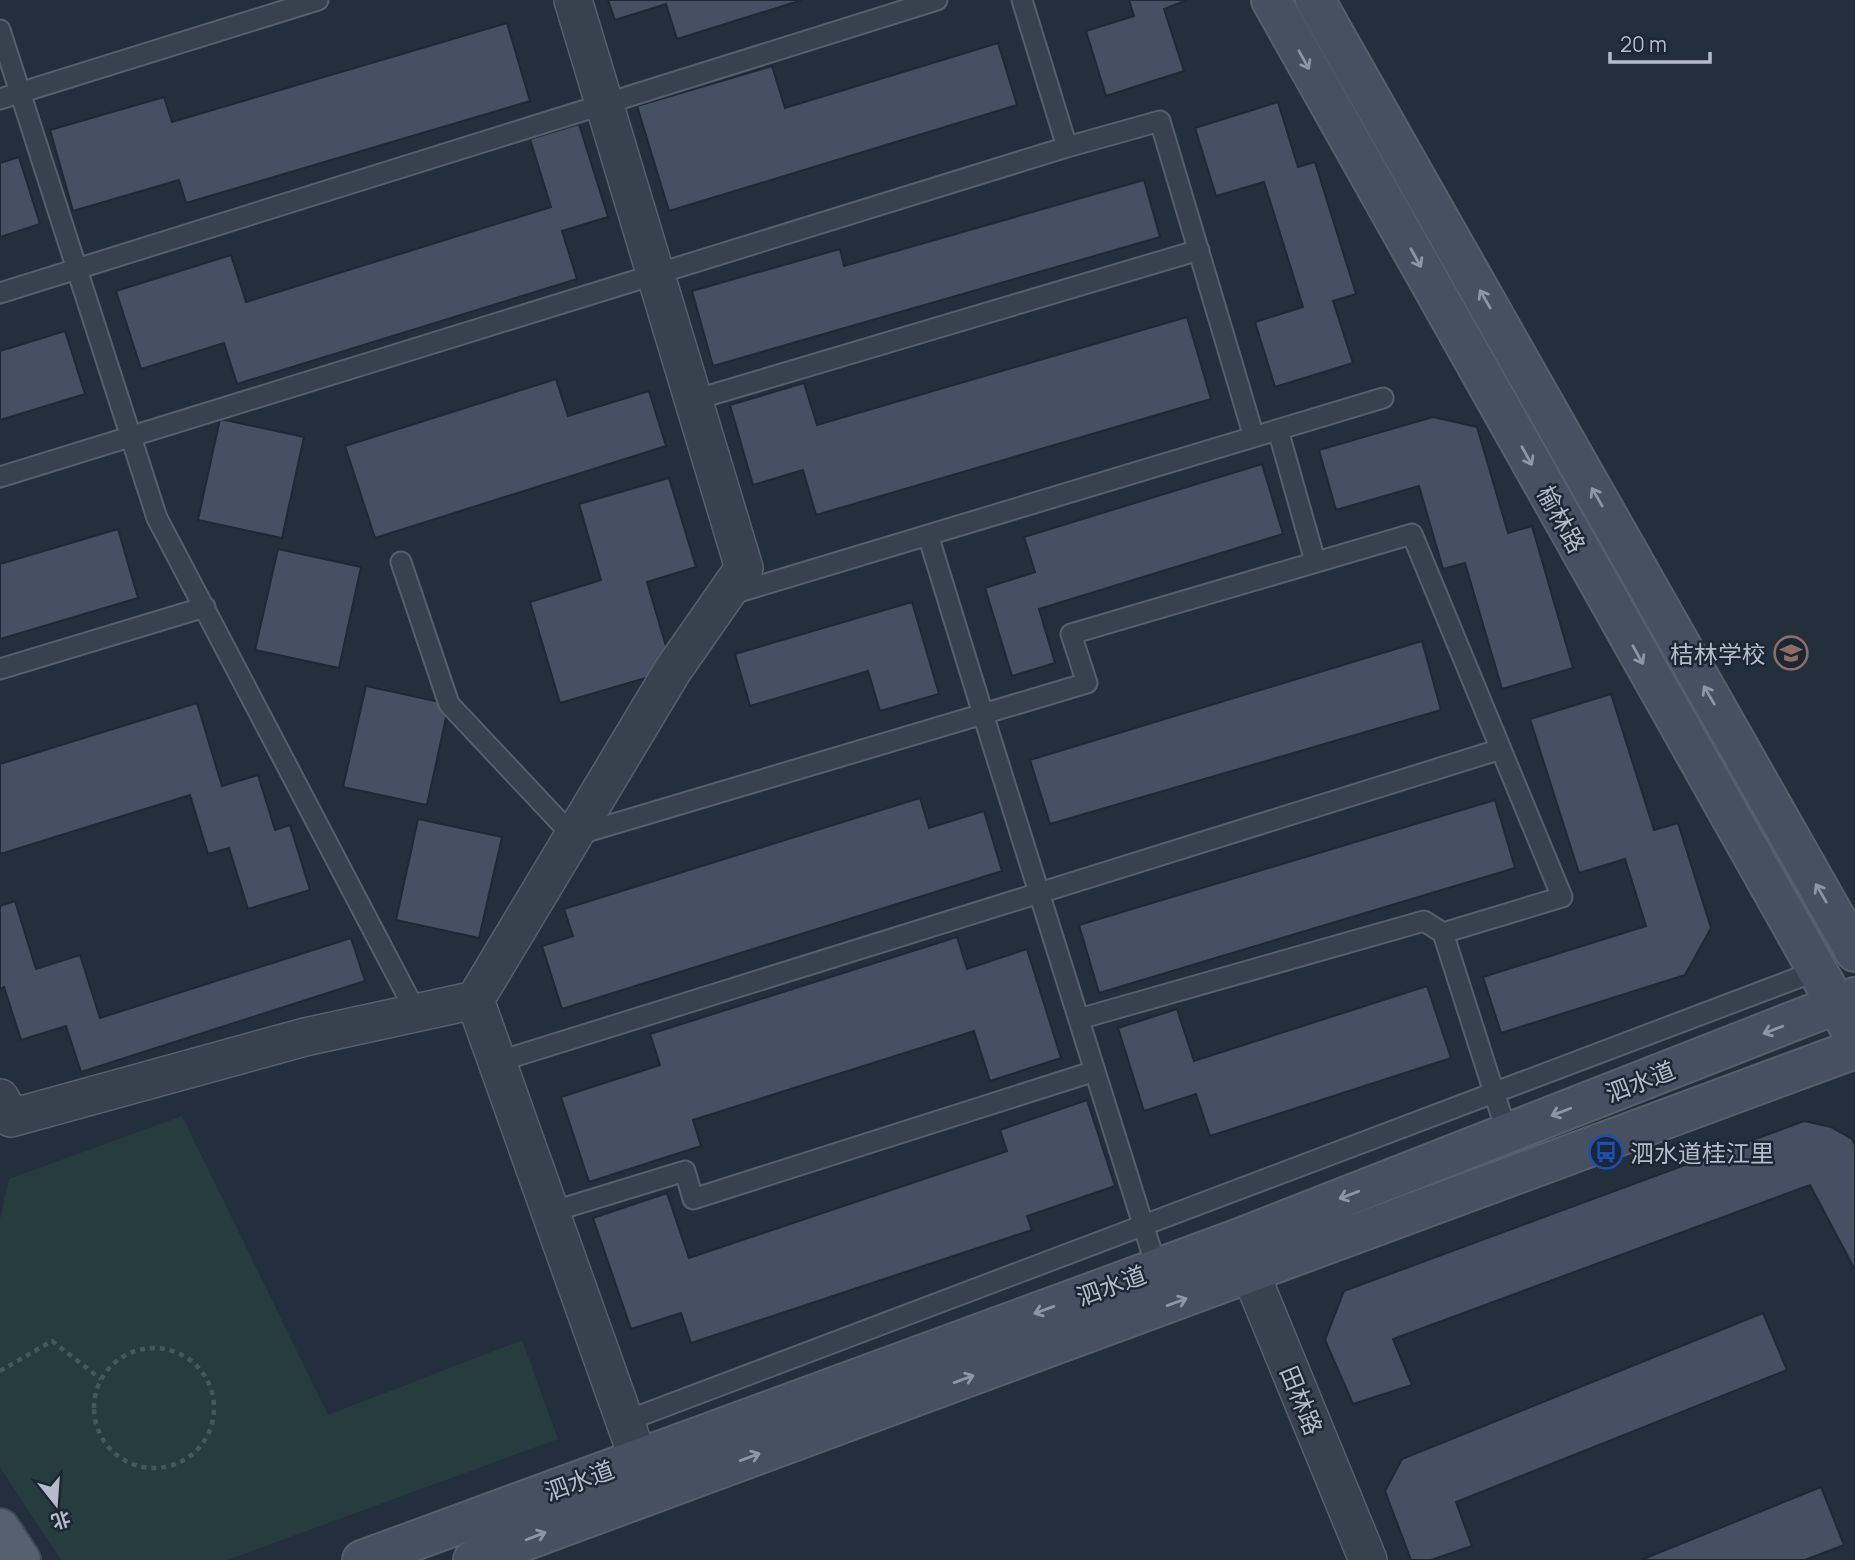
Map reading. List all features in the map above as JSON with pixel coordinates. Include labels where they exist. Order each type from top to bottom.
[{"type":"main road","points":[[0,1528],[21,1560]]},
{"type":"street","points":[[0,1098],[11,1118],[305,1037],[475,1000],[673,670],[744,568],[573,0]]},
{"type":"street","name":"榆林路","points":[[1271,0],[1816,971],[1846,1001],[1855,1038]]},
{"type":"street","name":"榆林路","points":[[1315,0],[1855,952]]},
{"type":"street","points":[[475,1000],[650,1493]]},
{"type":"street","name":"泗水道","points":[[362,1560],[1237,1239],[1846,1001]]},
{"type":"street","name":"泗水道","points":[[472,1560],[1251,1275],[1855,1049]]},
{"type":"street","name":"田林路","points":[[1237,1239],[1368,1560]]},
{"type":"lane","points":[[0,99],[318,0]]},
{"type":"lane","points":[[0,293],[937,0]]},
{"type":"lane","points":[[1022,0],[1067,147]]},
{"type":"lane","points":[[0,30],[158,518],[416,1012]]},
{"type":"lane","points":[[0,477],[1067,147],[1160,121],[1254,437]]},
{"type":"lane","points":[[694,400],[1199,250]]},
{"type":"lane","points":[[727,595],[1383,398]]},
{"type":"lane","points":[[1278,430],[1315,561]]},
{"type":"lane","points":[[401,562],[449,704],[573,836],[1087,683],[1071,634],[1412,534],[1562,897],[1443,933]]},
{"type":"lane","points":[[928,536],[1157,1269]]},
{"type":"lane","points":[[0,669],[205,607]]},
{"type":"lane","points":[[497,1062],[1501,749]]},
{"type":"lane","points":[[1079,1019],[1424,921],[1443,933],[1507,1133]]},
{"type":"lane","points":[[626,1422],[1816,971]]},
{"type":"lane","points":[[551,1212],[685,1171],[694,1199],[1095,1071]]},
{"type":"path","points":[[0,1371],[52,1341],[101,1379]]},
{"type":"path","points":[[147,1348],[167,1349],[185,1357],[200,1369],[210,1386],[215,1406],[211,1426],[202,1445],[187,1459],[168,1467],[148,1468],[128,1463],[111,1451],[99,1435],[94,1408],[101,1379],[113,1364],[129,1353],[147,1348]]},
{"type":"green space","points":[[182,1116],[328,1415],[522,1340],[558,1439],[227,1560],[61,1560],[0,1467],[0,1219],[9,1179]]},
{"type":"building","points":[[608,0],[802,0],[677,39],[666,4],[615,20]]},
{"type":"building","points":[[1129,0],[1187,0],[1164,9],[1184,71],[1106,96],[1086,31],[1134,16]]},
{"type":"building","points":[[507,23],[530,101],[186,203],[179,180],[73,211],[50,130],[164,97],[172,122]]},
{"type":"building","points":[[998,43],[1017,105],[669,211],[637,106],[772,66],[785,108]]},
{"type":"building","points":[[1278,102],[1298,167],[1315,162],[1356,294],[1333,301],[1353,363],[1275,387],[1255,322],[1303,307],[1264,182],[1216,196],[1195,128]]},
{"type":"building","points":[[579,124],[608,217],[562,231],[577,279],[237,384],[224,343],[141,369],[116,291],[231,255],[246,302],[551,207],[530,139]]},
{"type":"building","points":[[19,157],[40,224],[0,237],[0,163]]},
{"type":"building","points":[[1144,180],[1160,237],[713,366],[692,291],[840,249],[844,266]]},
{"type":"building","points":[[1187,317],[1211,399],[816,515],[803,470],[753,485],[730,405],[804,383],[817,425]]},
{"type":"building","points":[[65,331],[85,394],[0,420],[0,351]]},
{"type":"building","points":[[556,379],[568,416],[649,391],[666,446],[375,538],[345,446]]},
{"type":"building","points":[[1433,417],[1477,427],[1508,533],[1532,526],[1573,668],[1502,689],[1465,563],[1443,569],[1419,486],[1336,510],[1319,450]]},
{"type":"building","points":[[220,419],[304,437],[282,538],[198,520]]},
{"type":"building","points":[[1262,464],[1283,534],[1039,609],[1055,663],[1012,676],[985,588],[1035,572],[1024,537]]},
{"type":"building","points":[[669,478],[696,567],[647,582],[673,670],[560,703],[530,602],[601,580],[579,504]]},
{"type":"building","points":[[118,529],[138,598],[0,639],[0,564]]},
{"type":"building","points":[[278,549],[361,567],[339,668],[255,650]]},
{"type":"building","points":[[912,602],[939,694],[880,711],[868,671],[750,706],[735,654]]},
{"type":"building","points":[[1422,641],[1441,710],[1050,824],[1030,760]]},
{"type":"building","points":[[366,686],[449,704],[427,805],[343,787]]},
{"type":"building","points":[[1611,694],[1654,830],[1678,823],[1711,928],[1685,975],[1501,1033],[1483,977],[1646,926],[1625,859],[1579,873],[1530,719]]},
{"type":"building","points":[[197,703],[222,786],[258,775],[275,830],[290,825],[310,890],[248,909],[229,848],[208,854],[190,795],[0,854],[0,764]]},
{"type":"building","points":[[920,798],[929,828],[984,811],[1002,871],[562,1009],[542,946],[573,936],[564,909]]},
{"type":"building","points":[[1495,800],[1515,868],[1099,993],[1079,925]]},
{"type":"building","points":[[418,819],[502,837],[479,938],[396,920]]},
{"type":"building","points":[[15,901],[36,969],[80,955],[100,1018],[351,938],[365,981],[81,1072],[66,1026],[21,1040],[4,987],[0,989],[0,906]]},
{"type":"building","points":[[957,937],[967,969],[1027,949],[1061,1058],[990,1081],[974,1031],[693,1120],[701,1146],[589,1182],[561,1097],[660,1065],[650,1034]]},
{"type":"building","points":[[1427,986],[1451,1058],[1210,1136],[1196,1094],[1144,1111],[1118,1028],[1177,1009],[1194,1061]]},
{"type":"building","points":[[1087,1100],[1115,1186],[1027,1216],[1032,1230],[691,1343],[681,1313],[631,1329],[593,1218],[667,1193],[689,1258],[1007,1151],[1000,1130]]},
{"type":"building","points":[[1804,1121],[1831,1127],[1852,1139],[1855,1145],[1855,1270],[1810,1185],[1393,1339],[1412,1385],[1353,1404],[1325,1340],[1344,1291]]},
{"type":"building","points":[[1763,1313],[1787,1370],[1456,1502],[1472,1546],[1431,1560],[1411,1560],[1385,1491],[1402,1459]]},
{"type":"building","points":[[1821,1487],[1844,1545],[1805,1560],[1641,1560]]},
{"type":"place","name":"桔林学校","points":[[1791,653]]},
{"type":"place","name":"泗水道桂江里","points":[[1606,1152]]}]
